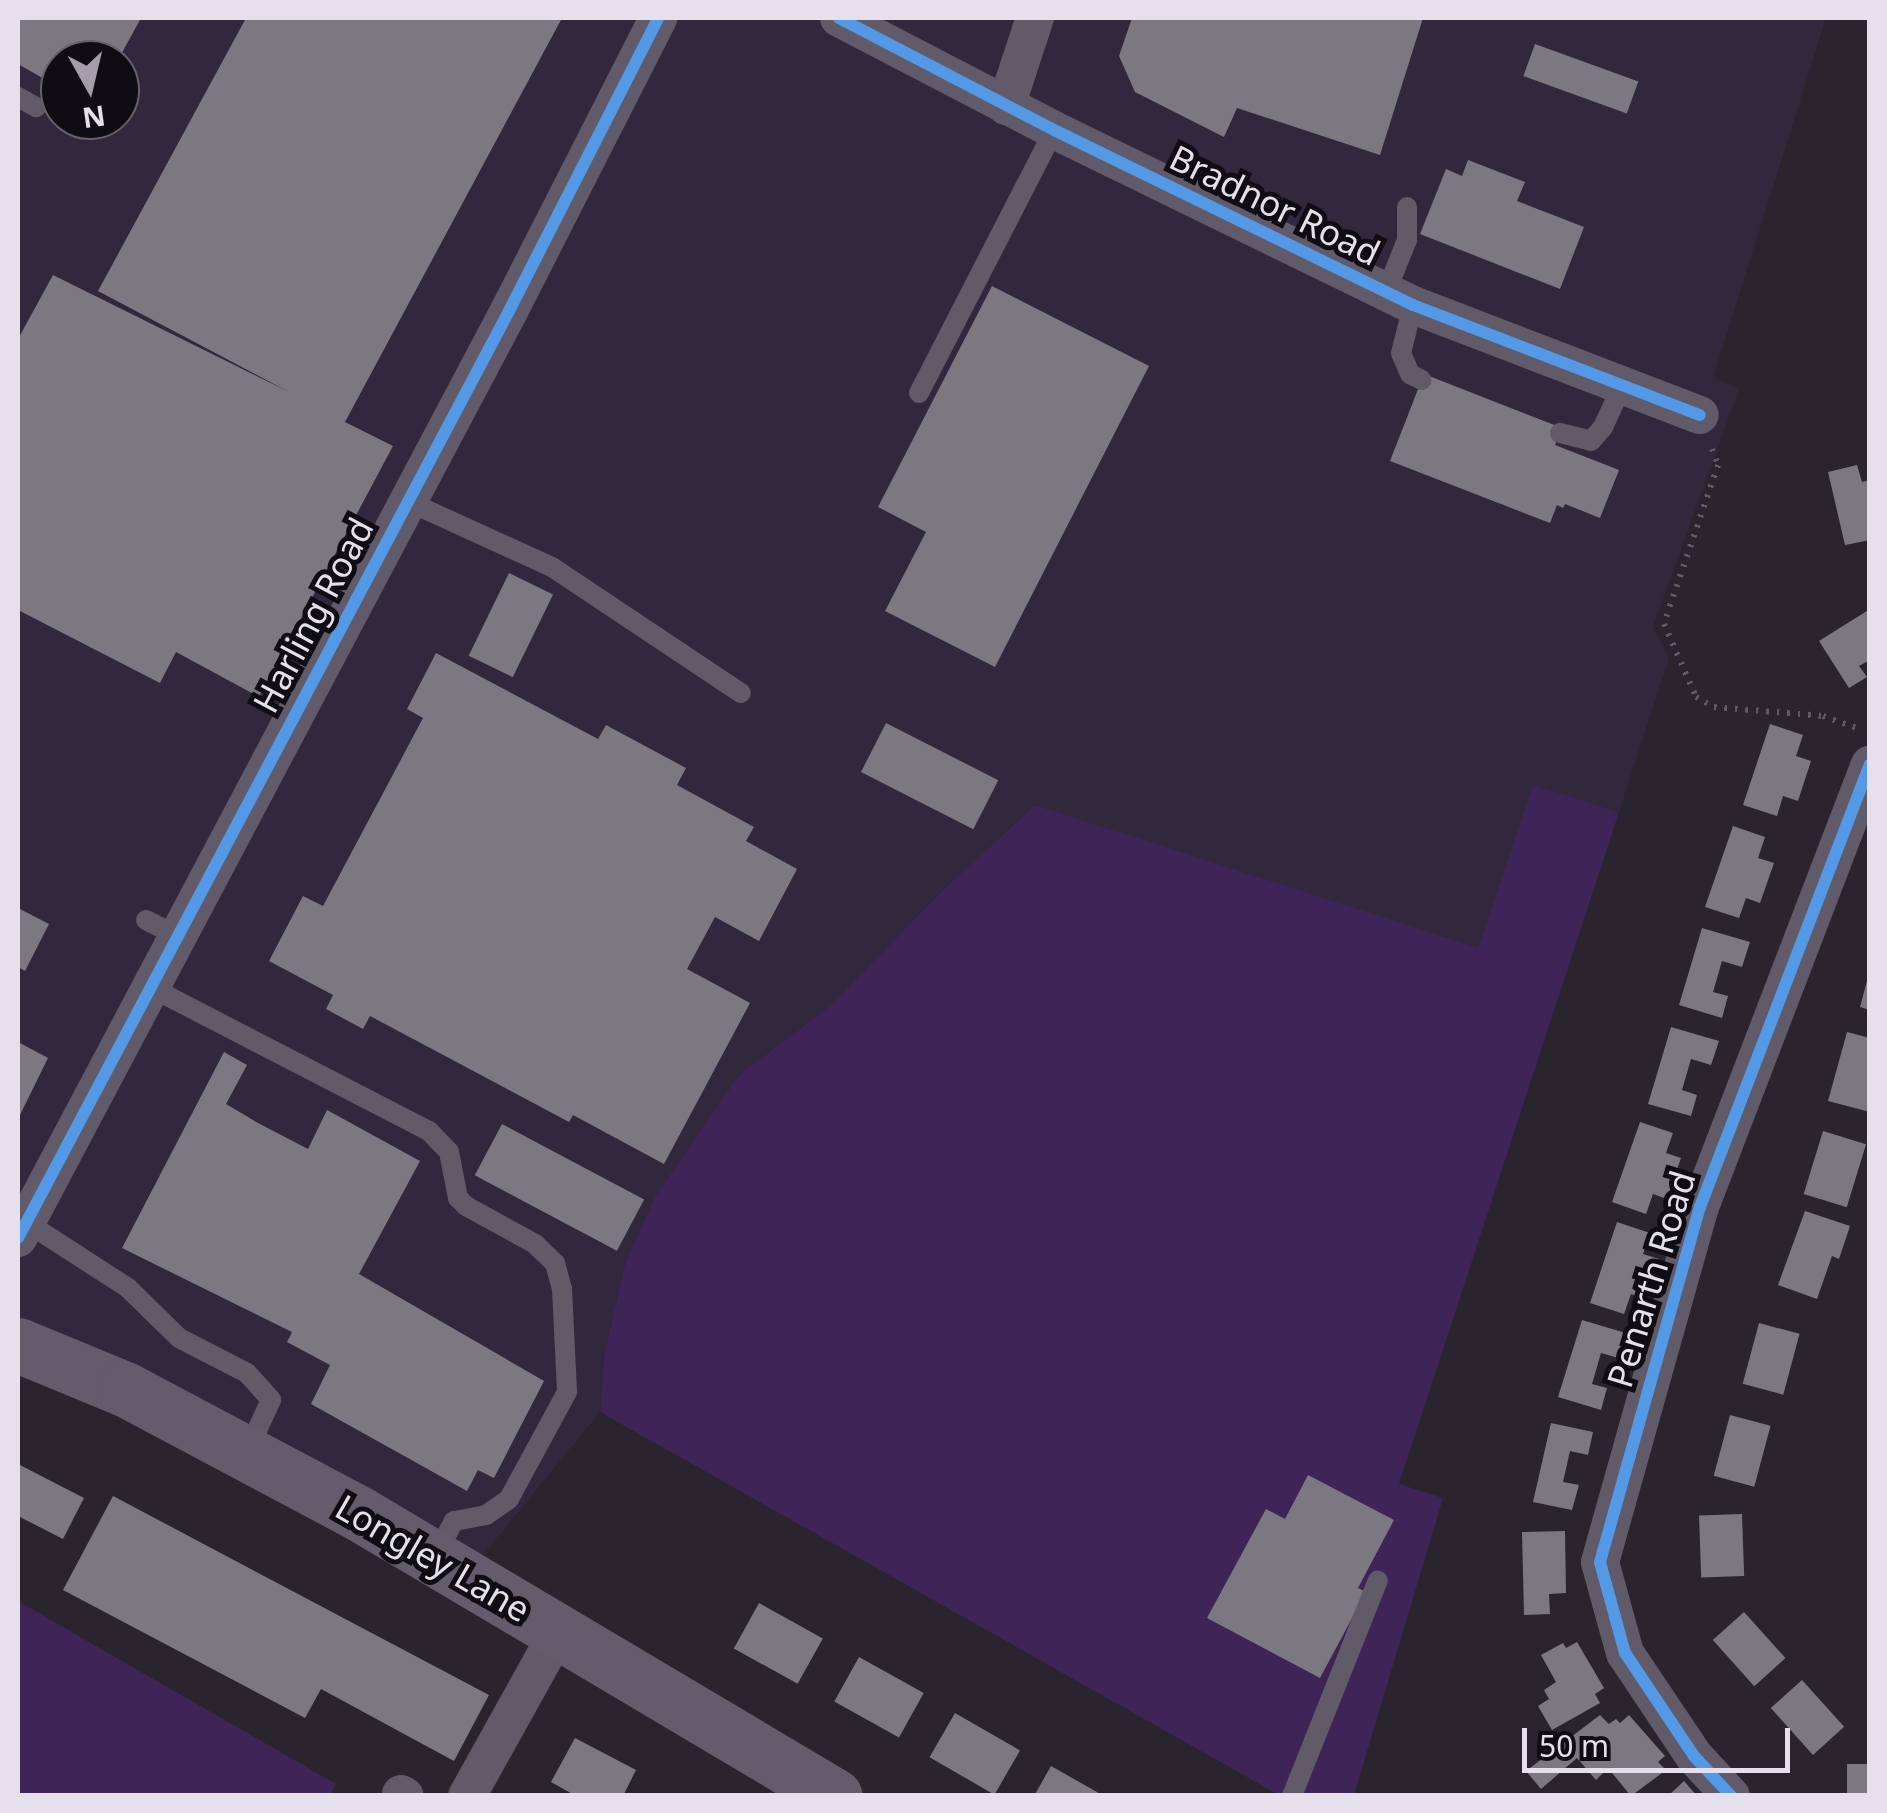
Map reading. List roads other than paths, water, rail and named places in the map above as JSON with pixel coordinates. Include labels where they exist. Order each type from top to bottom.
[{"type":"street","name":"Harling Road","points":[[22,1230],[150,986],[162,928],[407,501],[658,18]]},
{"type":"street","name":"Bradnor Road","points":[[839,18],[1054,130],[1400,298],[1700,414]]},
{"type":"street","points":[[1006,106],[1035,18]]},
{"type":"street","name":"Penarth Road","points":[[1731,1796],[1694,1756],[1625,1653],[1600,1562],[1700,1207],[1870,764]]},
{"type":"street","name":"Longley Lane","points":[[18,1345],[125,1389],[246,1454],[434,1558],[835,1796]]},
{"type":"street","points":[[467,1796],[558,1631]]},
{"type":"lane","points":[[919,394],[1054,130]]},
{"type":"lane","points":[[1407,206],[1400,298],[1402,353],[1410,374],[1422,380]]},
{"type":"lane","points":[[1560,433],[1591,441],[1604,428],[1622,386]]},
{"type":"lane","points":[[407,501],[552,567],[741,693]]},
{"type":"lane","points":[[150,986],[429,1131],[449,1152],[458,1198],[535,1244],[555,1263],[562,1289],[567,1392],[509,1499],[486,1515],[454,1521],[434,1558]]},
{"type":"lane","points":[[22,1230],[128,1288],[179,1338],[248,1373],[272,1400],[246,1454]]},
{"type":"lane","points":[[1292,1796],[1378,1580]]}]
